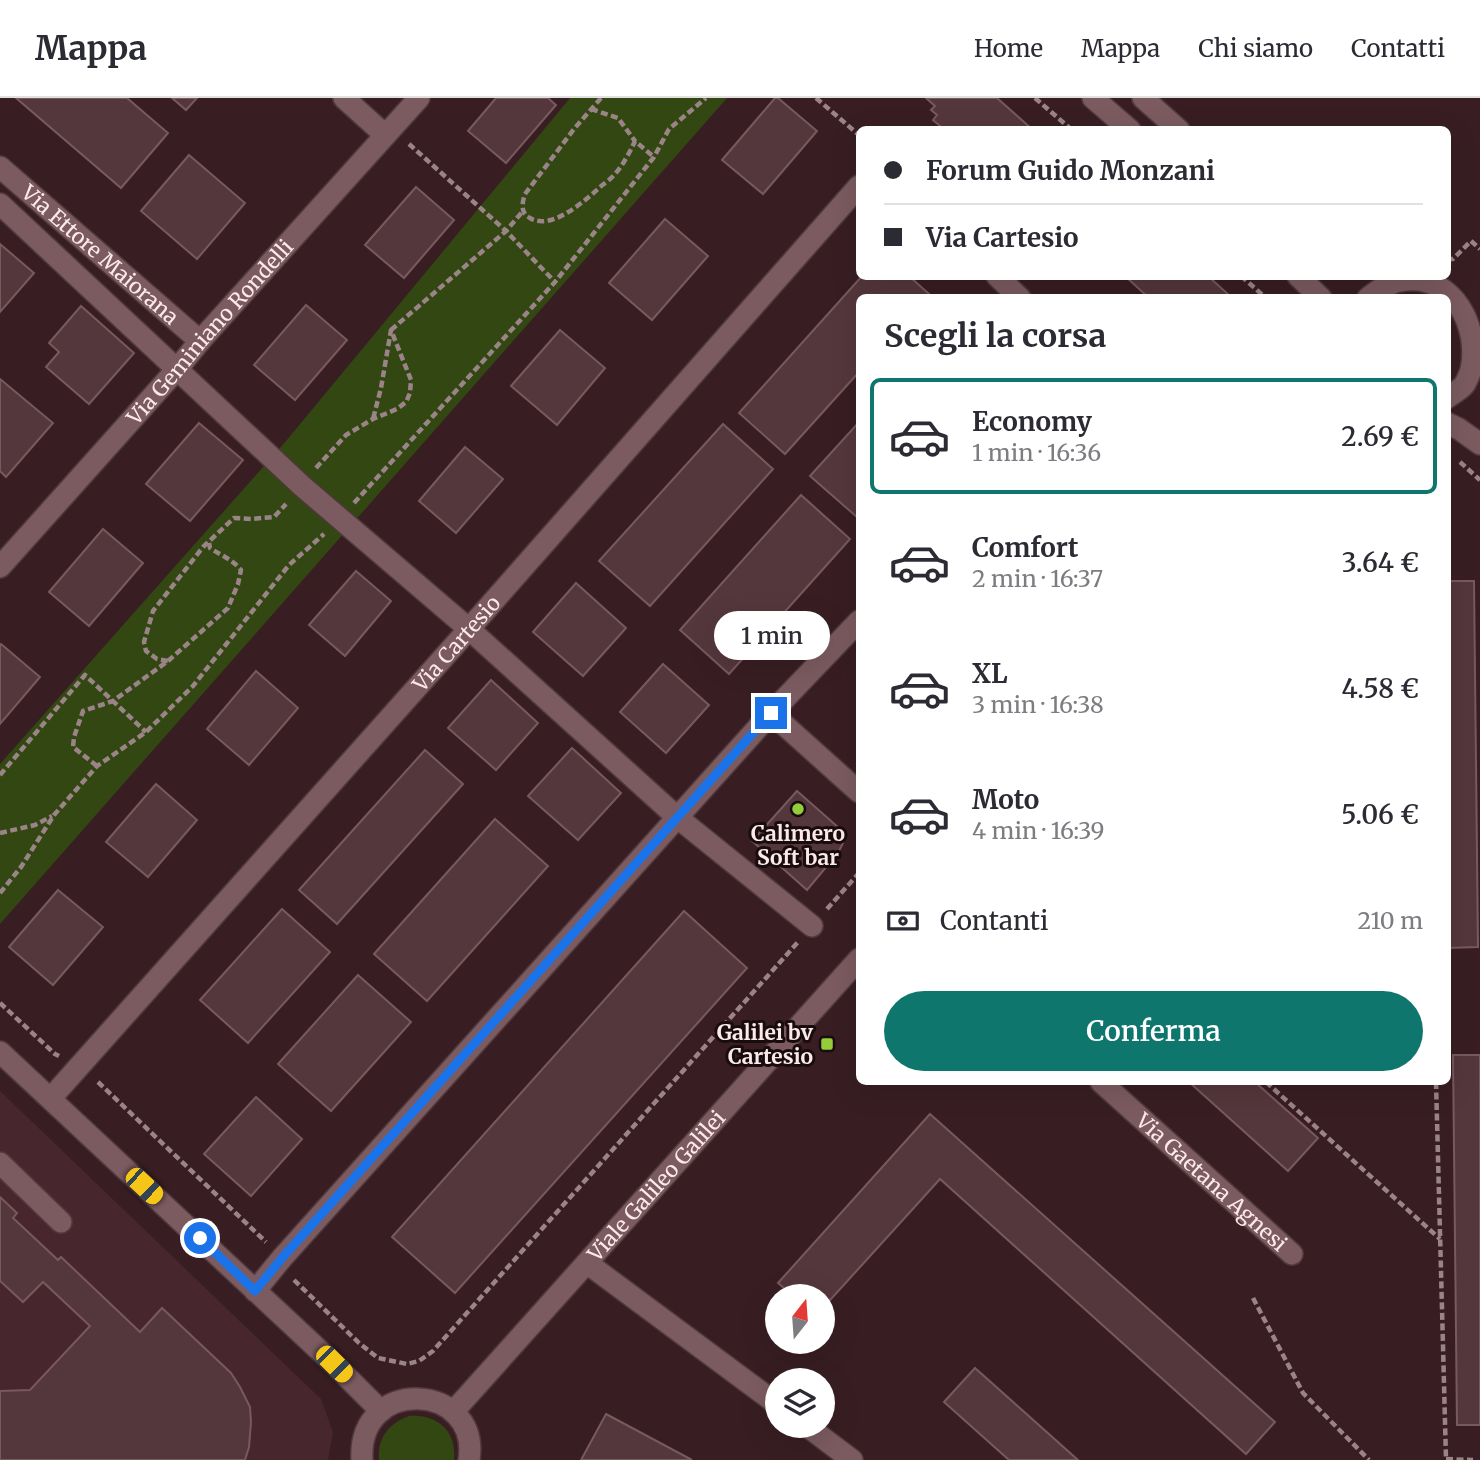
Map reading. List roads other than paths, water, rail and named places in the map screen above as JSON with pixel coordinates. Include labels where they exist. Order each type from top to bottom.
[{"type":"street","points":[[344,98],[388,131]]},
{"type":"street","name":"Via Geminiano Rondelli","points":[[2,561],[178,369],[200,341],[419,98]]},
{"type":"street","points":[[1093,98],[1125,126]]},
{"type":"street","points":[[1143,98],[1174,126]]},
{"type":"street","name":"Via Ettore Maiorana","points":[[0,167],[200,341]]},
{"type":"street","name":"Via Cartesio","points":[[51,1098],[856,189]]},
{"type":"street","points":[[0,204],[302,486],[469,629],[678,818],[812,926]]},
{"type":"street","points":[[1001,280],[1016,294]]},
{"type":"street","points":[[1302,280],[1317,294]]},
{"type":"street","points":[[1379,280],[1424,281],[1441,286],[1456,296],[1468,310],[1475,326],[1478,366],[1451,395]]},
{"type":"street","points":[[1451,425],[1480,444]]},
{"type":"street","points":[[255,1291],[771,713],[856,624]]},
{"type":"street","points":[[771,713],[856,789]]},
{"type":"street","name":"Viale Galileo Galilei","points":[[453,1412],[856,962]]},
{"type":"street","points":[[0,1052],[381,1411]]},
{"type":"street","name":"Via Gaetana Agnesi","points":[[1104,1085],[1292,1254]]},
{"type":"street","points":[[0,1163],[61,1222]]},
{"type":"street","points":[[587,1264],[765,1395]]},
{"type":"street","points":[[362,1460],[363,1440],[370,1422],[381,1411],[400,1400],[418,1398],[437,1402],[453,1412],[468,1434],[471,1451],[469,1460]]},
{"type":"street","points":[[823,1438],[852,1460]]},
{"type":"place","name":"Calimero Soft bar","points":[[798,809]]},
{"type":"place","name":"Galilei bv Cartesio","points":[[827,1044]]}]
